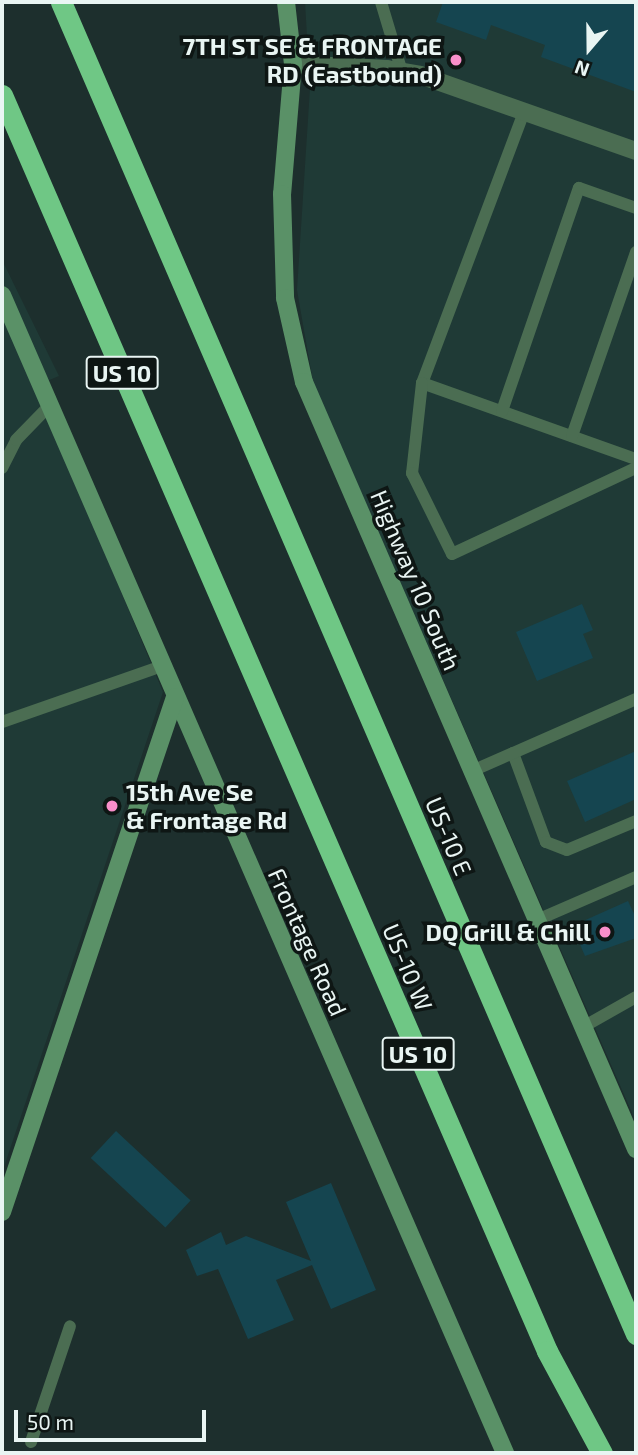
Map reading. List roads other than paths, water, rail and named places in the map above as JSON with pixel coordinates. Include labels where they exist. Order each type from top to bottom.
[{"type":"highway","name":"US-10 E","points":[[61,2],[636,1334]]},
{"type":"highway","name":"US-10 W","points":[[2,95],[547,1351],[602,1453]]},
{"type":"street","name":"Highway 10 South","points":[[286,2],[293,64],[282,194],[285,298],[304,382],[636,1149]]},
{"type":"street","points":[[293,64],[402,72],[636,151]]},
{"type":"street","name":"Frontage Road","points":[[2,295],[505,1453]]},
{"type":"street","points":[[2,1212],[6,1181],[175,697]]},
{"type":"lane","points":[[381,2],[402,72]]},
{"type":"lane","points":[[524,112],[422,383],[412,473],[452,554],[636,468]]},
{"type":"lane","points":[[502,411],[579,188],[636,208]]},
{"type":"lane","points":[[572,436],[636,252]]},
{"type":"lane","points":[[422,383],[636,459]]},
{"type":"lane","points":[[2,468],[16,440],[50,405]]},
{"type":"lane","points":[[2,444],[16,440]]},
{"type":"lane","points":[[2,722],[162,666]]},
{"type":"lane","points":[[472,771],[636,699]]},
{"type":"lane","points":[[513,752],[546,842],[567,850],[636,821]]},
{"type":"lane","points":[[537,920],[636,877]]},
{"type":"lane","points":[[583,1027],[636,997]]},
{"type":"lane","points":[[31,1442],[70,1326]]},
{"type":"place","name":"7TH ST SE & FRONTAGE RD (Eastbound)","points":[[456,60]]},
{"type":"place","name":"15th Ave Se & Frontage Rd","points":[[112,806]]},
{"type":"place","name":"DQ Grill & Chill","points":[[605,932]]}]
